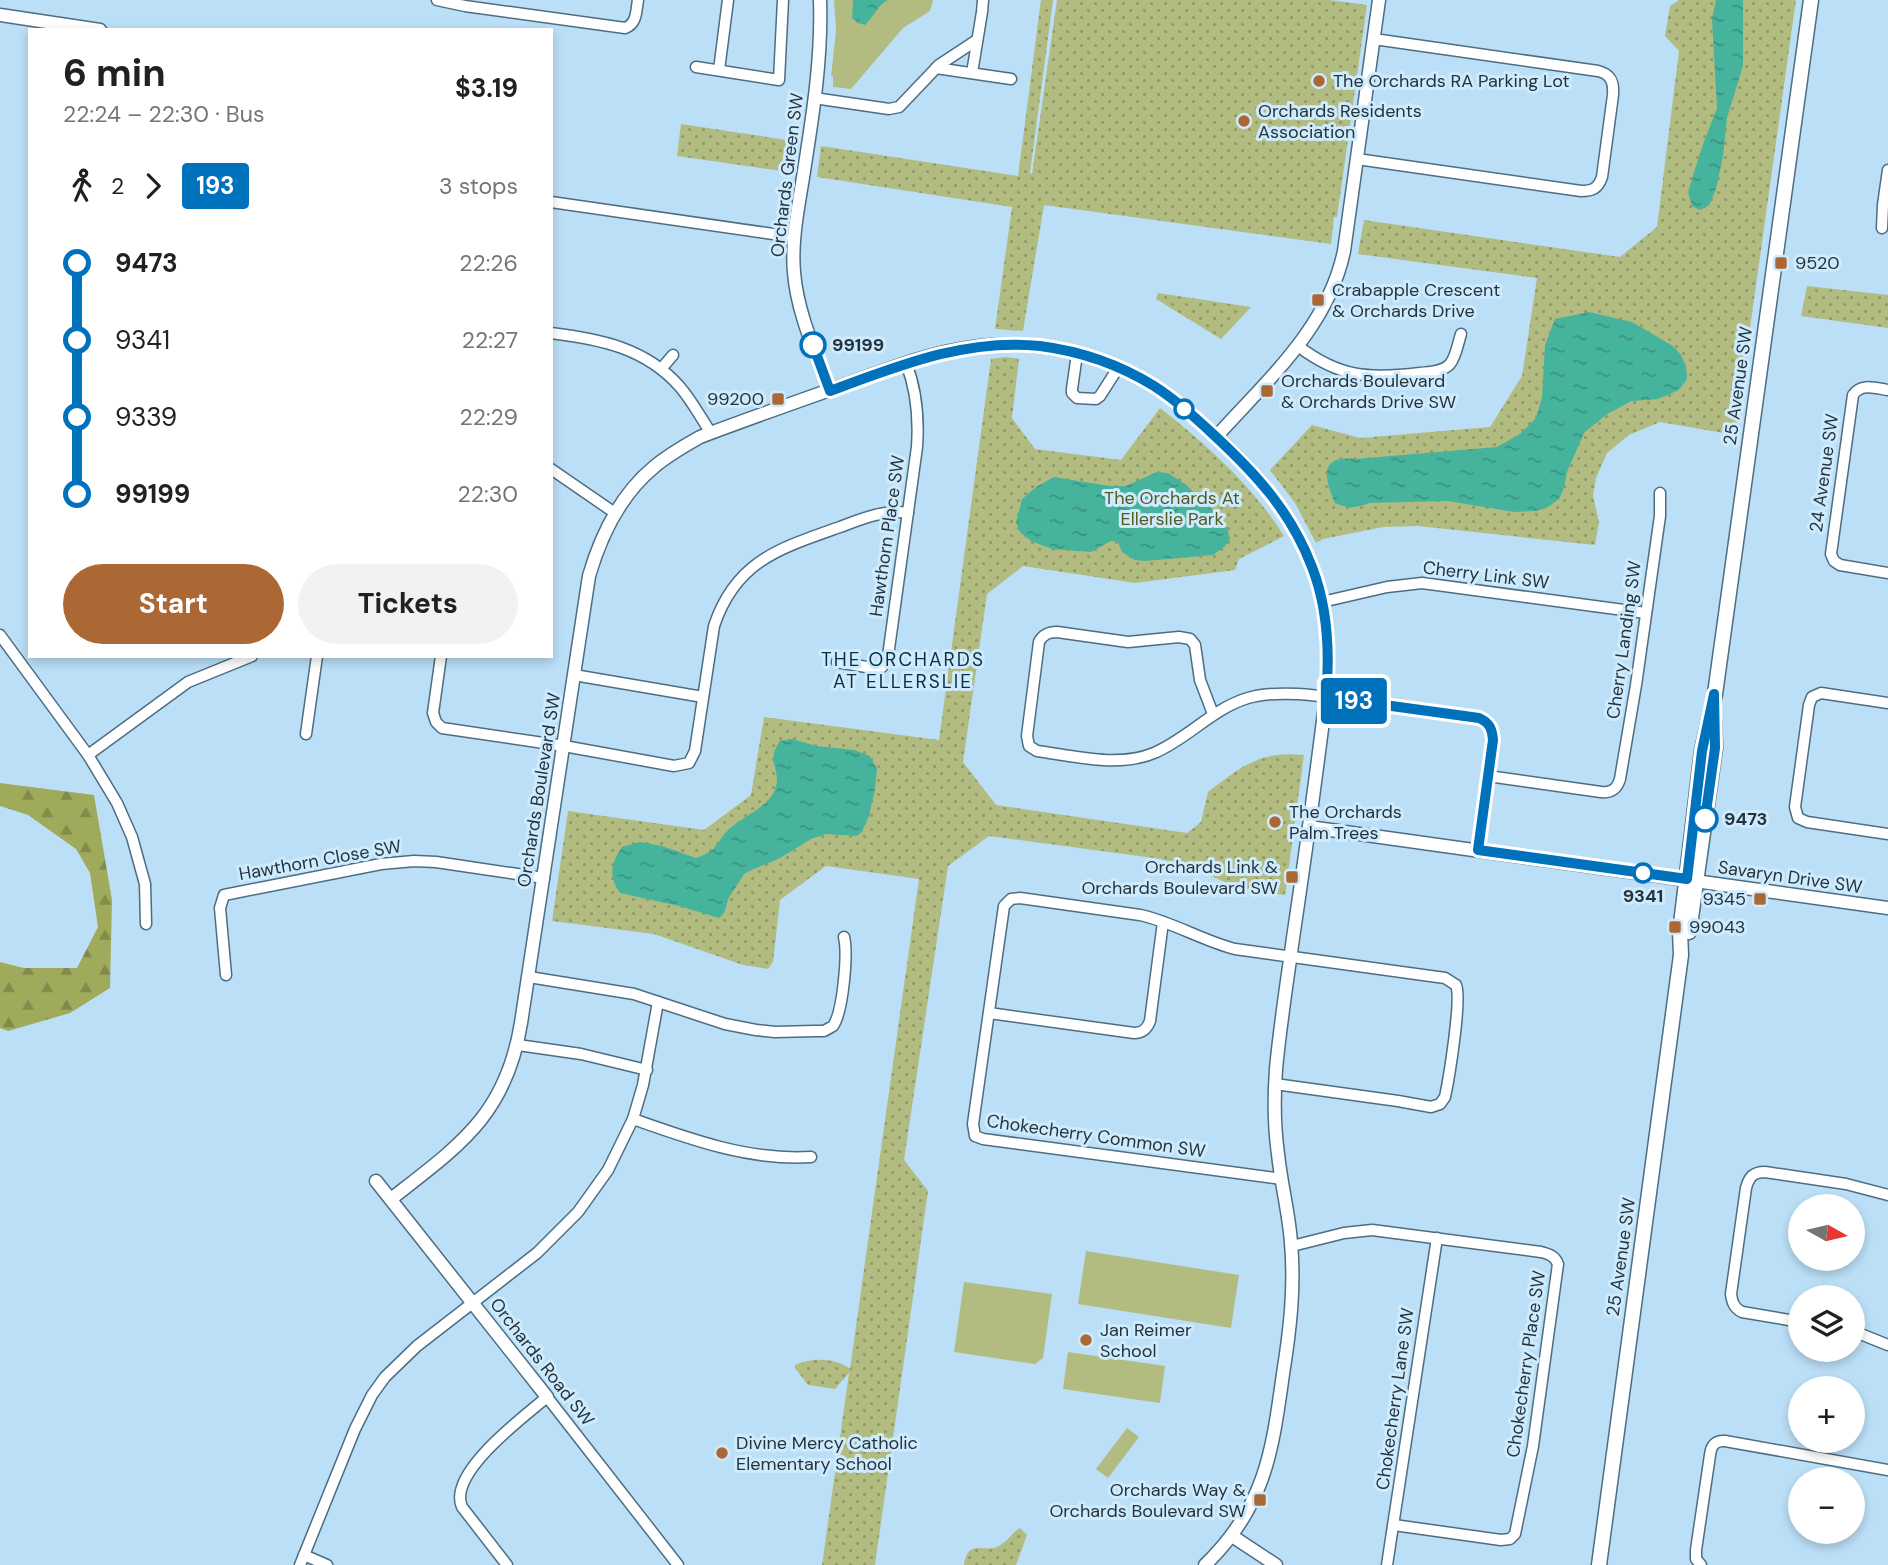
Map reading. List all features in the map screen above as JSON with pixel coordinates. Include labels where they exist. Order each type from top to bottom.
[{"type":"main road","name":"25 Avenue SW","points":[[1599,1565],[1681,955],[1689,934],[1692,880],[1715,748],[1714,694],[1811,0]]},
{"type":"main road","name":"25 Avenue SW","points":[[1799,84],[1818,0]]},
{"type":"street","points":[[438,0],[625,28],[634,22],[638,0]]},
{"type":"street","points":[[512,13],[514,0]]},
{"type":"street","points":[[719,70],[728,0]]},
{"type":"street","points":[[696,67],[779,80],[783,0]]},
{"type":"street","name":"Orchards Green SW","points":[[820,0],[821,40],[794,237],[794,272],[803,317],[830,391]]},
{"type":"street","points":[[972,73],[983,0]]},
{"type":"street","points":[[1216,437],[1298,346],[1324,309],[1336,282],[1344,251],[1379,0]]},
{"type":"street","points":[[0,15],[87,28]]},
{"type":"street","points":[[1357,159],[1581,191],[1591,190],[1598,187],[1602,177],[1614,95],[1611,78],[1598,71],[1374,39]]},
{"type":"street","points":[[814,98],[889,109],[899,107],[936,68],[978,40]]},
{"type":"street","points":[[936,68],[1011,79]]},
{"type":"street","points":[[1882,228],[1888,170]]},
{"type":"street","points":[[553,202],[794,237]]},
{"type":"street","points":[[553,333],[604,341],[633,352],[661,369],[680,387],[711,433]]},
{"type":"street","points":[[1298,346],[1319,362],[1337,369],[1364,376],[1395,376],[1435,372],[1447,367],[1453,359],[1461,334]]},
{"type":"street","name":"Orchards Boulevard SW","points":[[391,1199],[440,1162],[476,1126],[499,1093],[514,1061],[589,576],[601,540],[615,513],[636,484],[652,468],[700,437],[936,354],[990,345],[1039,346],[1077,354],[1118,368],[1154,387],[1177,404],[1260,479],[1284,512],[1305,550],[1322,602],[1328,644],[1329,673],[1277,1058],[1276,1136],[1292,1246],[1291,1313],[1272,1445],[1258,1490],[1232,1536],[1205,1565]]},
{"type":"street","points":[[1077,354],[1072,393],[1077,398],[1096,399],[1118,368]]},
{"type":"street","points":[[661,369],[673,355]]},
{"type":"street","name":"Hawthorn Place SW","points":[[837,662],[874,670],[885,663],[918,430],[916,400],[906,363]]},
{"type":"street","name":"24 Avenue SW","points":[[1888,390],[1866,387],[1857,390],[1853,396],[1831,549],[1833,561],[1843,566],[1888,573]]},
{"type":"street","points":[[553,469],[615,513]]},
{"type":"street","name":"Cherry Landing SW","points":[[1488,776],[1601,792],[1614,790],[1620,779],[1646,613],[1660,516],[1660,493]]},
{"type":"street","points":[[441,658],[433,713],[438,725],[684,765],[689,763],[695,751],[711,641],[720,609],[734,585],[762,559],[784,547],[869,516],[892,512],[908,513]]},
{"type":"street","name":"Cherry Link SW","points":[[1322,602],[1387,587],[1422,583],[1646,613]]},
{"type":"street","points":[[1213,714],[1202,689],[1195,645],[1190,639],[1178,637],[1128,642],[1051,632],[1039,642],[1027,736],[1029,746],[1037,751],[1097,760],[1146,760],[1213,714],[1257,696],[1288,694],[1326,697],[1479,718],[1490,726],[1492,733],[1478,850]]},
{"type":"street","points":[[0,635],[88,755],[117,803],[132,837],[145,884],[146,924]]},
{"type":"street","points":[[88,755],[188,682],[247,658]]},
{"type":"street","points":[[306,734],[317,658]]},
{"type":"street","points":[[574,675],[703,697]]},
{"type":"street","points":[[1888,703],[1821,693],[1814,695],[1809,705],[1795,807],[1798,818],[1807,822],[1888,834]]},
{"type":"street","name":"Savaryn Drive SW","points":[[1309,827],[1888,908]]},
{"type":"street","name":"Hawthorn Close SW","points":[[226,975],[220,908],[224,895],[381,864],[414,861],[544,878]]},
{"type":"street","name":"Chokecherry Common SW","points":[[1276,1084],[1436,1106],[1445,1097],[1459,995],[1456,985],[1445,978],[1226,947],[1140,915],[1020,898],[1011,899],[1003,906],[973,1124],[973,1133],[978,1138],[1282,1179]]},
{"type":"street","points":[[989,1013],[1134,1033],[1146,1030],[1150,1021],[1163,922]]},
{"type":"street","points":[[528,977],[607,989],[725,1024],[756,1030],[791,1032],[829,1029],[838,1014],[846,957],[844,937]]},
{"type":"street","points":[[327,1565],[302,1560],[355,1429],[372,1395],[400,1361],[537,1253],[578,1212],[608,1170],[633,1119],[647,1070],[658,1002]]},
{"type":"street","points":[[518,1045],[591,1056],[647,1070]]},
{"type":"street","points":[[633,1119],[678,1136],[742,1152],[792,1158],[811,1157]]},
{"type":"street","points":[[1788,1320],[1738,1310],[1731,1294],[1749,1178],[1754,1173],[1765,1172],[1846,1184],[1888,1195]]},
{"type":"street","name":"Orchards Road SW","points":[[376,1181],[678,1565]]},
{"type":"street","name":"Chokecherry Place SW","points":[[1292,1246],[1363,1230],[1386,1231],[1541,1252],[1556,1259],[1558,1269],[1540,1405],[1515,1534],[1510,1539],[1501,1540],[1394,1525]]},
{"type":"street","name":"Chokecherry Lane SW","points":[[1387,1565],[1437,1238]]},
{"type":"street","points":[[1865,1336],[1888,1345]]},
{"type":"street","points":[[507,1565],[462,1507],[459,1496],[470,1472],[485,1451],[500,1435],[547,1397]]},
{"type":"street","points":[[1700,1564],[1696,1559],[1696,1550],[1710,1455],[1715,1443],[1725,1441],[1888,1470]]},
{"type":"street","points":[[1232,1536],[1276,1565]]},
{"type":"green space","points":[[834,0],[933,0],[930,11],[903,28],[851,89],[833,87],[831,76],[836,31]]},
{"type":"green space","points":[[1041,0],[1053,0],[1030,173],[1032,174],[1057,0],[1330,0],[1367,5],[1331,244],[1044,205],[1023,331],[995,329],[1012,207],[817,177],[821,146],[1018,176]]},
{"type":"green space","points":[[1679,0],[1796,0],[1735,435],[1660,422],[1629,435],[1607,453],[1596,478],[1593,496],[1599,522],[1595,545],[1418,526],[1383,527],[1323,539],[1316,543],[1295,503],[1270,470],[1312,425],[1360,438],[1490,427],[1522,376],[1537,278],[1358,254],[1364,220],[1620,257],[1657,227],[1679,51],[1665,36],[1670,6]]},
{"type":"green space","points":[[681,124],[793,141],[789,172],[677,156]]},
{"type":"green space","points":[[1807,286],[1888,295],[1888,328],[1801,316]]},
{"type":"green space","points":[[1158,293],[1251,307],[1221,339],[1156,299]]},
{"type":"green space","name":"The Orchards At Ellerslie Park","points":[[991,359],[1019,359],[1012,418],[1035,449],[1121,460],[1160,408],[1195,436],[1243,482],[1284,536],[1239,559],[1235,570],[1135,583],[1023,566],[987,594],[963,762],[996,805],[1187,833],[1201,822],[1208,792],[1241,768],[1275,755],[1304,755],[1285,895],[1232,885],[1195,869],[1161,859],[989,836],[948,866],[904,1160],[928,1191],[875,1565],[822,1565],[849,1373],[835,1389],[808,1385],[795,1365],[824,1360],[850,1369],[919,879],[826,866],[780,900],[773,962],[768,969],[743,965],[654,934],[552,921],[568,811],[704,830],[751,795],[764,717],[939,740]]},
{"type":"green space","points":[[0,783],[94,795],[112,900],[110,988],[70,1013],[8,1031],[0,1028],[0,962],[24,968],[77,968],[98,927],[90,873],[76,849],[28,815],[0,806]]},
{"type":"green space","points":[[1086,1251],[1239,1275],[1231,1328],[1078,1304]]},
{"type":"green space","points":[[964,1282],[1052,1294],[1043,1358],[1035,1364],[954,1352]]},
{"type":"green space","points":[[1068,1352],[1165,1366],[1160,1403],[1063,1389]]},
{"type":"green space","points":[[1127,1428],[1139,1437],[1108,1478],[1096,1469]]},
{"type":"green space","points":[[1020,1528],[1027,1535],[1016,1565],[964,1565],[969,1551],[999,1546]]},
{"type":"water","points":[[853,0],[888,0],[865,25],[852,18]]},
{"type":"water","points":[[1716,0],[1743,0],[1743,66],[1727,118],[1716,189],[1709,205],[1700,210],[1692,206],[1688,192],[1717,108],[1712,19]]},
{"type":"water","points":[[1589,312],[1632,322],[1673,346],[1686,366],[1687,379],[1679,390],[1658,399],[1632,401],[1607,414],[1584,433],[1559,499],[1536,511],[1515,512],[1447,501],[1369,503],[1352,507],[1335,503],[1328,485],[1327,470],[1335,461],[1497,447],[1520,434],[1536,418],[1542,397],[1545,345],[1555,319]]},
{"type":"water","points":[[1157,472],[1168,473],[1185,484],[1216,513],[1227,527],[1230,539],[1225,546],[1213,555],[1135,560],[1122,552],[1118,542],[1111,541],[1091,552],[1052,549],[1031,541],[1020,532],[1016,522],[1022,499],[1054,477],[1126,486]]},
{"type":"water","points":[[791,739],[817,746],[854,750],[870,756],[877,769],[875,789],[862,832],[857,836],[826,834],[811,839],[780,858],[745,873],[719,918],[620,893],[612,870],[622,847],[640,842],[662,846],[696,858],[709,852],[728,830],[771,797],[777,778],[774,761],[776,749],[780,741]]},
{"type":"bus line","name":"193","points":[[813,345],[830,391],[936,354],[990,345],[1039,346],[1077,354],[1130,373],[1177,404],[1206,427],[1260,479],[1294,528],[1312,568],[1322,602],[1328,644],[1326,697],[1479,718],[1490,726],[1493,740],[1478,850],[1687,879],[1702,751],[1714,694],[1715,748],[1705,819]]},
{"type":"place","name":"The Orchards RA Parking Lot","points":[[1319,81]]},
{"type":"place","name":"Orchards Residents Association","points":[[1244,121]]},
{"type":"place","name":"9520","points":[[1781,263]]},
{"type":"place","name":"Crabapple Crescent & Orchards Drive","points":[[1318,300]]},
{"type":"place","name":"99199","points":[[813,345]]},
{"type":"place","name":"Orchards Boulevard & Orchards Drive SW","points":[[1267,391]]},
{"type":"place","name":"99200","points":[[778,399]]},
{"type":"place","name":"9473","points":[[1705,819]]},
{"type":"place","name":"The Orchards Palm Trees","points":[[1275,822]]},
{"type":"place","name":"9341","points":[[1643,873]]},
{"type":"place","name":"Orchards Link & Orchards Boulevard SW","points":[[1292,877]]},
{"type":"place","name":"9345","points":[[1760,899]]},
{"type":"place","name":"99043","points":[[1675,927]]},
{"type":"place","name":"Jan Reimer School","points":[[1086,1340]]},
{"type":"place","name":"Divine Mercy Catholic Elementary School","points":[[722,1453]]},
{"type":"place","name":"Orchards Way & Orchards Boulevard SW","points":[[1260,1500]]},
{"type":"district","name":"THE ORCHARDS AT ELLERSLIE","points":[[903,670]]}]
